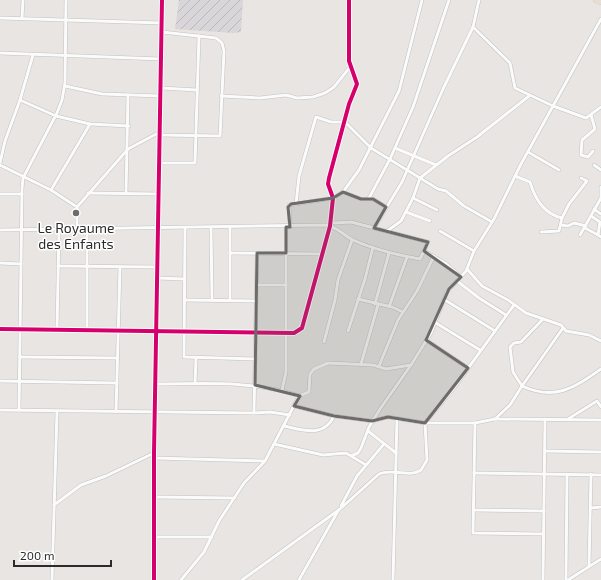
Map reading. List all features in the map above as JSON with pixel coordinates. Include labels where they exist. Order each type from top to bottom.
[{"type":"highway","points":[[596,0],[601,2]]},
{"type":"street","points":[[22,18],[23,0]]},
{"type":"street","points":[[19,410],[23,178],[61,105],[65,86],[66,0]]},
{"type":"street","points":[[154,580],[154,453],[162,0]]},
{"type":"street","points":[[0,329],[294,333],[302,328],[330,224],[332,198],[328,184],[329,178],[357,84],[350,67],[349,0]]},
{"type":"street","points":[[282,390],[286,372],[285,333],[288,207],[296,204],[332,198],[343,192],[359,170],[399,91],[422,0]]},
{"type":"street","points":[[369,198],[390,160],[414,107],[449,0]]},
{"type":"street","points":[[374,228],[415,156],[443,88],[473,27],[479,0]]},
{"type":"street","points":[[0,18],[162,23]]},
{"type":"street","points":[[351,456],[358,453],[372,421],[384,402],[391,395],[412,365],[436,323],[449,289],[467,269],[474,251],[492,222],[515,176],[601,19]]},
{"type":"street","points":[[473,27],[510,63],[516,88],[529,96],[586,118],[601,107]]},
{"type":"street","points":[[77,230],[76,207],[128,149],[160,134],[220,136],[224,47],[216,38],[162,32]]},
{"type":"street","points":[[160,162],[195,163],[199,36]]},
{"type":"street","points":[[0,53],[161,59]]},
{"type":"street","points":[[33,55],[20,100],[5,141],[0,164],[23,178],[51,190],[76,207]]},
{"type":"street","points":[[221,96],[260,98],[286,95],[297,98],[313,97],[325,93],[334,87],[350,67]]},
{"type":"street","points":[[65,86],[95,93],[161,96]]},
{"type":"street","points":[[161,88],[197,90]]},
{"type":"street","points":[[126,194],[128,95]]},
{"type":"street","points":[[387,231],[401,221],[413,198],[420,178],[436,165],[477,137],[529,96]]},
{"type":"street","points":[[20,100],[56,116],[90,124],[128,126]]},
{"type":"street","points":[[592,115],[595,129],[582,140],[582,155],[588,157],[594,151]]},
{"type":"street","points":[[296,204],[299,176],[316,117],[331,122],[345,122],[371,148],[438,189],[446,191],[464,206],[492,222]]},
{"type":"street","points":[[51,190],[90,124]]},
{"type":"street","points":[[0,139],[5,141]]},
{"type":"street","points":[[395,148],[436,165]]},
{"type":"street","points":[[528,152],[559,170]]},
{"type":"street","points":[[594,165],[601,170]]},
{"type":"street","points":[[515,176],[530,182],[534,196],[549,214],[562,218]]},
{"type":"street","points":[[540,232],[558,231],[562,218],[569,204],[587,181],[581,178]]},
{"type":"street","points":[[580,235],[601,198],[601,187]]},
{"type":"street","points":[[343,192],[361,199],[369,198],[386,207]]},
{"type":"street","points":[[88,193],[159,194]]},
{"type":"street","points":[[0,194],[22,194]]},
{"type":"street","points":[[413,198],[437,210]]},
{"type":"street","points":[[594,209],[601,214]]},
{"type":"street","points":[[406,212],[430,221]]},
{"type":"street","points":[[591,216],[600,222],[600,236]]},
{"type":"street","points":[[0,230],[288,227],[351,222],[428,242],[420,259],[407,257],[389,253],[352,240],[330,224]]},
{"type":"street","points":[[561,225],[568,226],[574,223],[585,227],[600,236]]},
{"type":"street","points":[[185,228],[183,354],[187,358],[256,359]]},
{"type":"street","points":[[211,228],[212,300]]},
{"type":"street","points":[[230,228],[230,300]]},
{"type":"street","points":[[87,229],[87,329]]},
{"type":"street","points":[[57,329],[59,230]]},
{"type":"street","points":[[440,231],[474,251]]},
{"type":"street","points":[[324,342],[335,300],[338,280],[352,240]]},
{"type":"street","points":[[348,331],[373,247]]},
{"type":"street","points":[[424,251],[446,263],[461,277]]},
{"type":"street","points":[[230,253],[322,254]]},
{"type":"street","points":[[254,413],[258,285],[257,253]]},
{"type":"street","points":[[361,364],[389,253]]},
{"type":"street","points":[[379,366],[403,312],[417,291],[434,256]]},
{"type":"street","points":[[390,307],[407,257]]},
{"type":"street","points":[[0,263],[21,264]]},
{"type":"street","points":[[58,266],[158,267]]},
{"type":"street","points":[[116,412],[120,267]]},
{"type":"street","points":[[467,269],[482,286],[526,313],[561,325],[571,333],[590,335],[601,341]]},
{"type":"street","points":[[157,278],[184,279]]},
{"type":"street","points":[[457,281],[479,298],[506,315]]},
{"type":"street","points":[[258,285],[286,285]]},
{"type":"street","points":[[358,299],[403,312]]},
{"type":"street","points":[[184,300],[257,301]]},
{"type":"street","points":[[445,300],[495,331]]},
{"type":"street","points":[[242,580],[340,509],[379,474],[385,471],[418,472],[426,463],[425,423],[468,368],[514,305]]},
{"type":"street","points":[[543,319],[521,342],[514,343],[510,347],[514,372],[522,386],[541,392],[564,391],[578,385],[599,370],[601,376]]},
{"type":"street","points":[[436,323],[480,350]]},
{"type":"street","points":[[495,419],[510,405],[563,328]]},
{"type":"street","points":[[426,340],[468,368]]},
{"type":"street","points":[[20,357],[118,358]]},
{"type":"street","points":[[195,384],[196,358]]},
{"type":"street","points":[[156,384],[255,385],[282,390],[299,396],[309,392],[310,374],[320,365],[328,363],[361,364],[379,366],[386,369],[412,365]]},
{"type":"street","points":[[0,381],[117,384]]},
{"type":"street","points":[[181,580],[204,552],[219,521],[244,483],[265,461],[299,396]]},
{"type":"street","points":[[566,420],[597,401],[601,407]]},
{"type":"street","points":[[294,406],[334,416],[372,421],[388,417],[425,423],[475,423],[495,419],[601,420]]},
{"type":"street","points":[[0,410],[272,412],[290,415]]},
{"type":"street","points":[[52,580],[56,411]]},
{"type":"street","points":[[284,426],[310,431],[318,430],[328,426],[334,416]]},
{"type":"street","points":[[393,580],[397,418]]},
{"type":"street","points":[[543,580],[545,419]]},
{"type":"street","points":[[475,423],[473,534],[544,534]]},
{"type":"street","points":[[368,431],[396,453]]},
{"type":"street","points":[[274,444],[323,455],[343,453],[366,465]]},
{"type":"street","points":[[299,580],[340,509],[357,476],[384,444]]},
{"type":"street","points":[[545,451],[601,452]]},
{"type":"street","points":[[54,505],[81,485],[99,479],[154,453]]},
{"type":"street","points":[[154,458],[265,461]]},
{"type":"street","points":[[474,473],[601,475]]},
{"type":"street","points":[[567,474],[567,580]]},
{"type":"street","points":[[590,566],[591,474]]},
{"type":"street","points":[[154,497],[234,498]]},
{"type":"street","points":[[590,508],[601,508]]},
{"type":"street","points":[[474,510],[544,511]]},
{"type":"street","points":[[154,537],[212,537]]},
{"type":"street","points":[[567,580],[601,559]]},
{"type":"highlighted area","points":[[343,192],[361,199],[373,199],[386,207],[374,228],[428,242],[424,251],[461,277],[449,289],[426,340],[468,368],[425,423],[388,417],[372,421],[334,416],[294,406],[300,396],[255,385],[257,253],[286,253],[286,227],[290,227],[288,207],[291,204],[333,198]]},
{"type":"shaded area","points":[[179,0],[243,0],[241,32],[233,33],[175,29]]},
{"type":"cycle path","points":[[154,580],[154,453],[162,0]]},
{"type":"cycle path","points":[[0,329],[294,333],[302,328],[330,226],[333,198],[328,184],[329,178],[349,104],[357,84],[349,61],[349,0]]},
{"type":"place","name":"Le Royaume des Enfants","points":[[76,213]]}]
